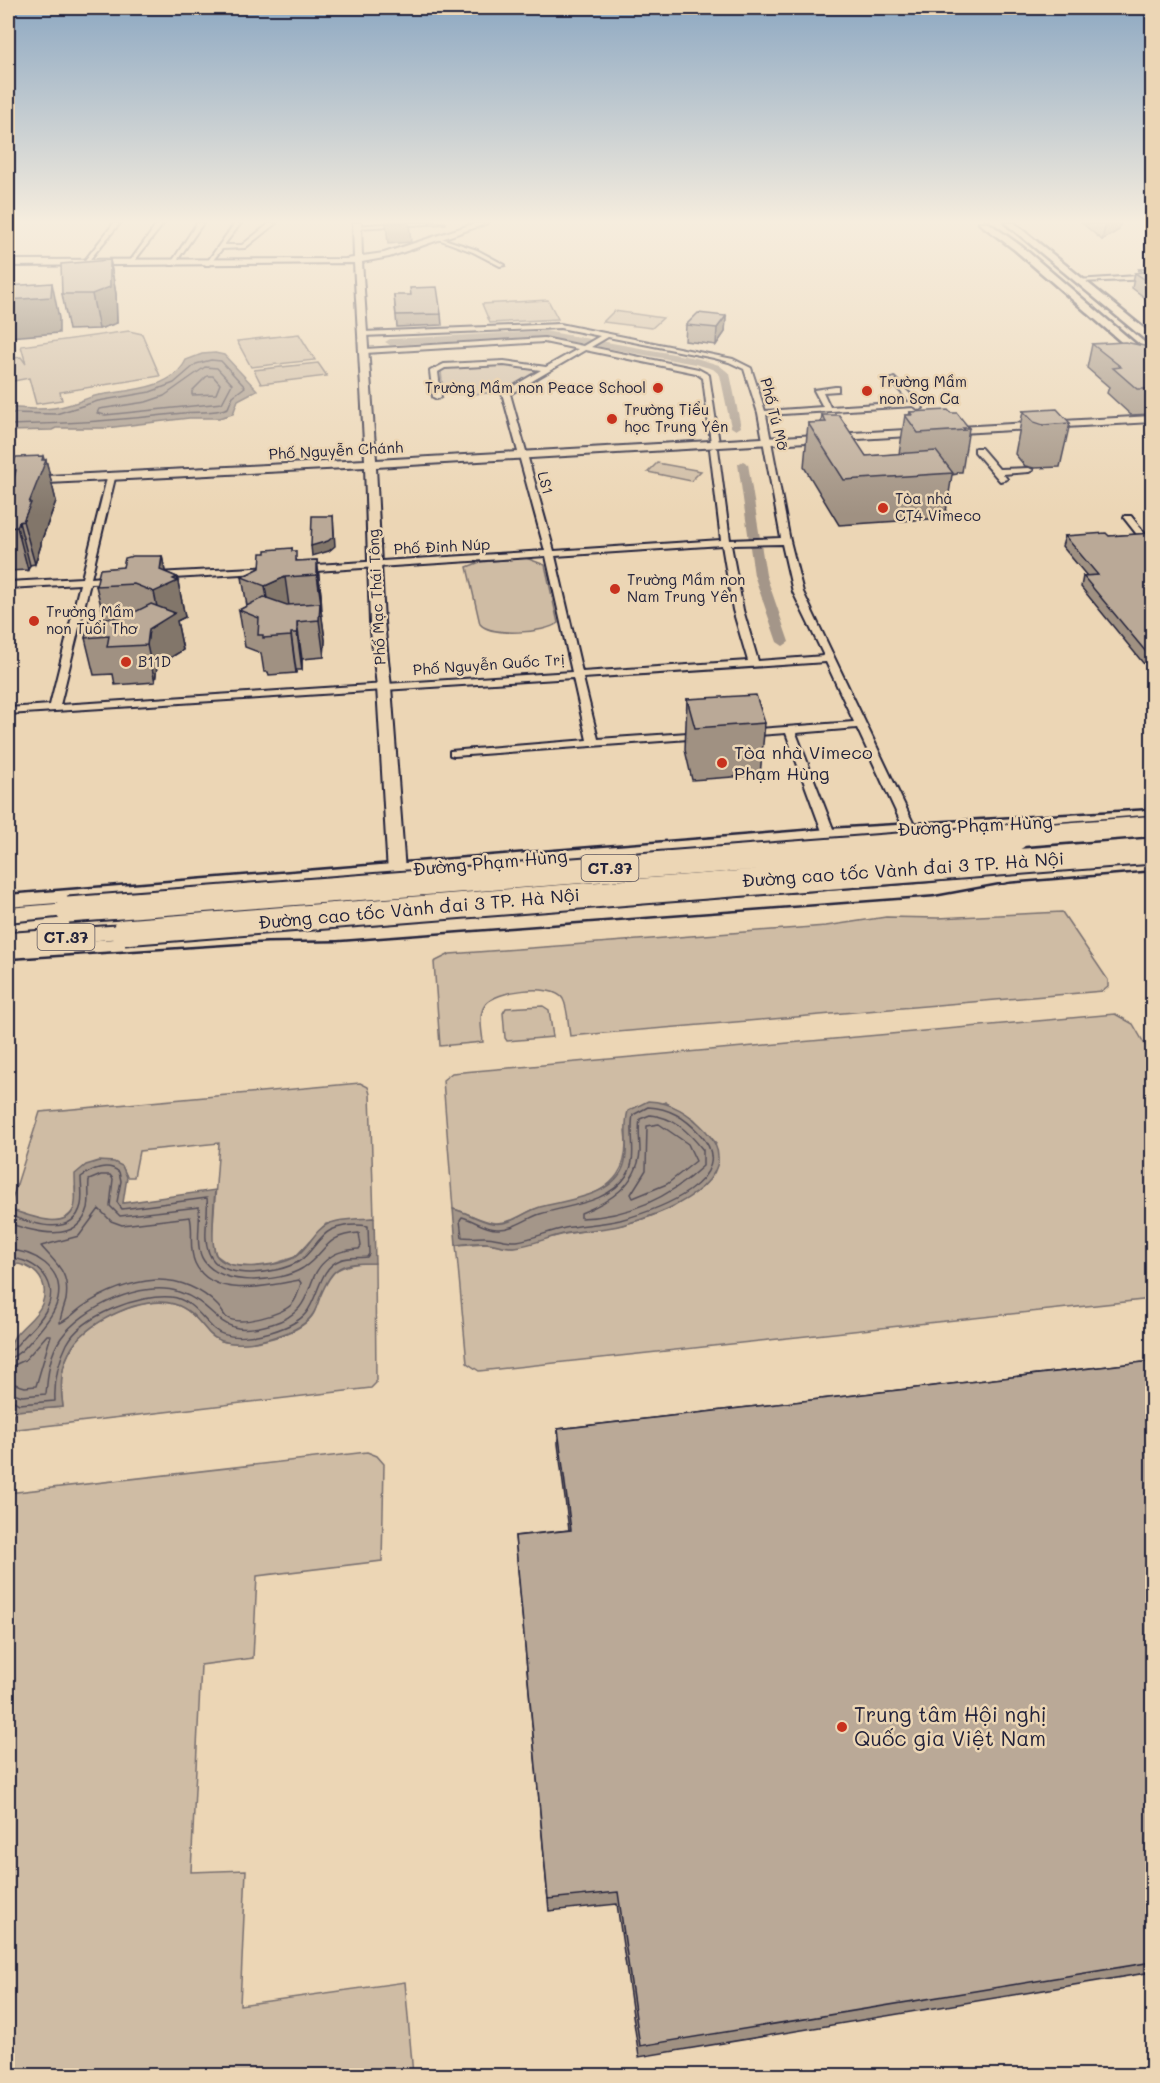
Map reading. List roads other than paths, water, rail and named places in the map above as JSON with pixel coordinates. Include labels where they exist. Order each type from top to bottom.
[{"type":"highway","points":[[68,910],[141,896],[1002,825]]},
{"type":"highway","name":"Đường cao tốc Vành đai 3 TP. Hà Nội","points":[[8,915],[1152,826]]},
{"type":"highway","name":"Đường cao tốc Vành đai 3 TP. Hà Nội","points":[[8,941],[1152,850]]},
{"type":"highway","points":[[124,932],[443,916],[926,876],[1003,876]]},
{"type":"main road","points":[[1103,320],[1152,363]]},
{"type":"main road","points":[[1128,320],[1152,340]]},
{"type":"main road","points":[[1134,347],[1152,346]]},
{"type":"main road","name":"Đường Phạm Hùng","points":[[8,901],[829,834],[1152,815]]},
{"type":"main road","points":[[8,952],[267,935],[400,930],[933,889],[1003,876],[1152,864]]},
{"type":"street","name":"Phố Mạc Thái Tông","points":[[362,320],[379,658],[384,687],[400,930]]},
{"type":"street","name":"Phố Tú Mỡ","points":[[363,334],[552,326],[725,358],[749,370],[762,413],[798,592],[910,829]]},
{"type":"street","name":"LS1","points":[[593,742],[550,553],[506,393],[603,337]]},
{"type":"street","points":[[364,351],[539,340],[586,346],[704,373],[738,610],[754,663]]},
{"type":"street","points":[[437,397],[434,371],[440,367],[510,363],[547,369]]},
{"type":"street","points":[[894,380],[922,412]]},
{"type":"street","points":[[828,410],[818,390],[835,389]]},
{"type":"street","points":[[762,413],[916,404]]},
{"type":"street","points":[[929,420],[940,434]]},
{"type":"street","points":[[916,437],[1152,421]]},
{"type":"street","name":"Phố Nguyễn Chánh","points":[[8,482],[665,448],[682,450],[768,443],[1152,428]]},
{"type":"street","points":[[978,450],[1000,475],[1029,470]]},
{"type":"street","points":[[54,709],[111,478]]},
{"type":"street","points":[[1128,518],[1142,536]]},
{"type":"street","name":"Phố Đinh Núp","points":[[293,569],[730,542],[786,541]]},
{"type":"street","points":[[149,577],[281,570]]},
{"type":"street","points":[[8,585],[127,578]]},
{"type":"street","name":"Phố Nguyễn Quốc Trị","points":[[8,711],[829,659]]},
{"type":"street","points":[[732,734],[860,725]]},
{"type":"street","points":[[790,730],[829,834]]},
{"type":"street","points":[[454,753],[709,735]]},
{"type":"water","points":[[202,354],[224,355],[257,390],[238,400],[233,414],[219,418],[189,418],[106,428],[8,431],[8,407],[53,408],[99,395],[148,387],[170,377],[186,360]]},
{"type":"water","points":[[648,1101],[672,1106],[687,1114],[706,1131],[717,1149],[717,1166],[709,1180],[695,1193],[657,1214],[615,1227],[563,1234],[515,1247],[484,1243],[456,1245],[453,1209],[487,1222],[506,1222],[534,1209],[586,1196],[607,1186],[616,1179],[625,1163],[628,1111]]},
{"type":"water","points":[[99,1161],[114,1162],[122,1166],[127,1177],[123,1203],[215,1190],[213,1243],[216,1255],[222,1261],[242,1266],[266,1266],[288,1261],[300,1253],[319,1230],[328,1224],[374,1218],[375,1263],[346,1265],[334,1272],[306,1323],[290,1331],[258,1341],[231,1343],[215,1338],[190,1312],[174,1304],[162,1302],[133,1306],[92,1327],[73,1346],[62,1376],[63,1407],[15,1411],[8,1395],[6,1374],[11,1343],[40,1309],[44,1287],[37,1274],[31,1269],[8,1264],[8,1209],[46,1220],[65,1218],[72,1213],[75,1203],[75,1174],[86,1165]]},
{"type":"waterway","points":[[390,342],[545,334],[696,361],[716,367],[725,374],[736,427]]},
{"type":"waterway","points":[[743,464],[760,575],[783,642]]},
{"type":"place","name":"Trường Mầm non Peace School","points":[[658,388]]},
{"type":"place","name":"Trường Mầm non Sơn Ca","points":[[867,391]]},
{"type":"place","name":"Trường Tiểu học Trung Yên","points":[[612,419]]},
{"type":"place","name":"Tòa nhà CT4 Vimeco","points":[[883,508]]},
{"type":"place","name":"Trường Mầm non Nam Trung Yên","points":[[615,589]]},
{"type":"place","name":"Trường Mầm non Tuổi Thơ","points":[[34,621]]},
{"type":"place","name":"B11D","points":[[126,662]]},
{"type":"place","name":"Tòa nhà Vimeco Phạm Hùng","points":[[722,763]]},
{"type":"place","name":"Trung tâm Hội nghị Quốc gia Việt Nam","points":[[842,1727]]}]
